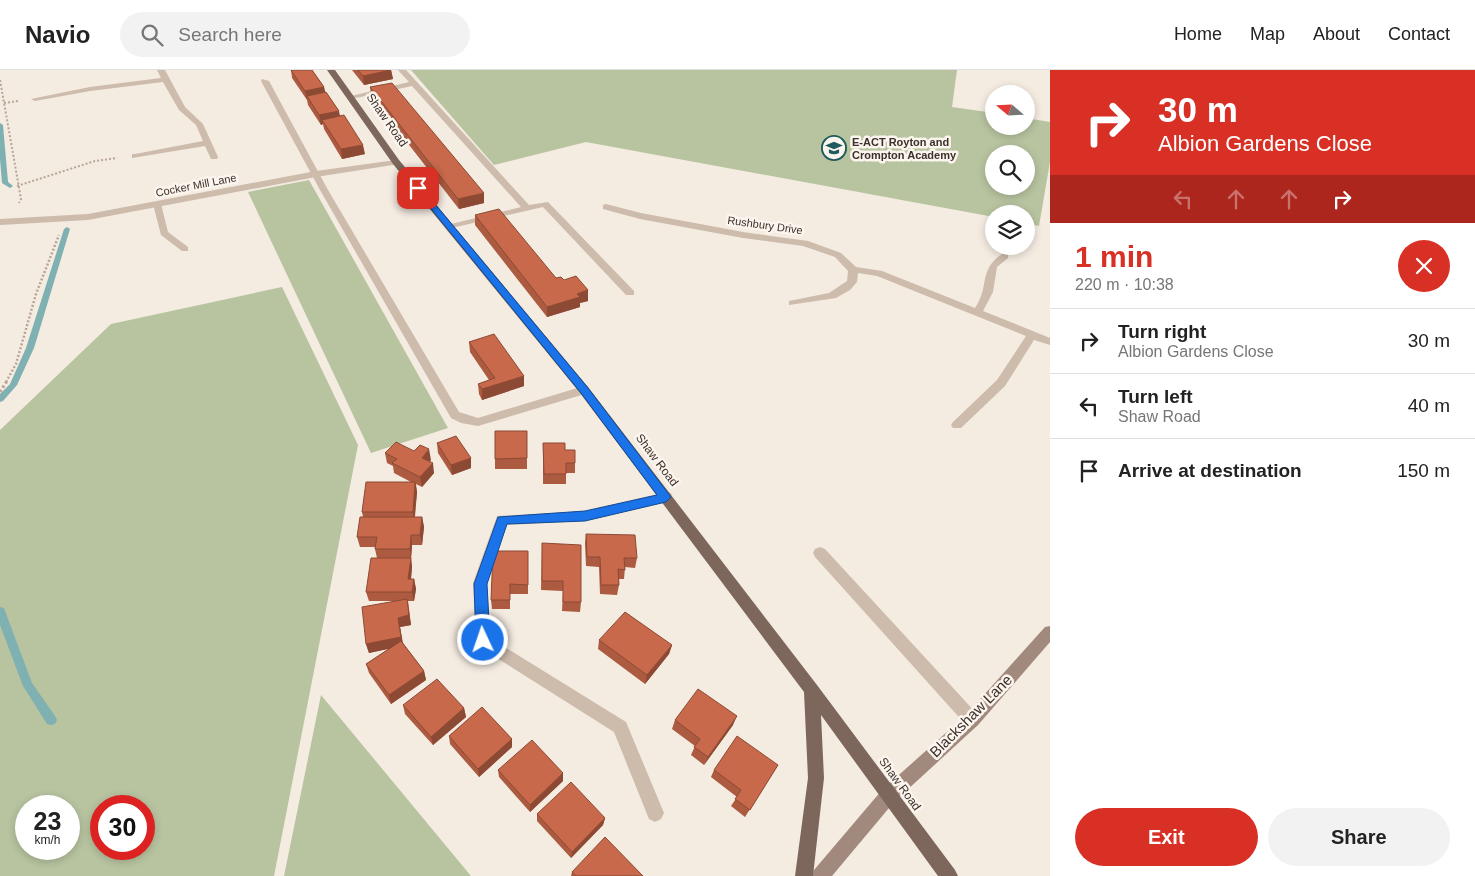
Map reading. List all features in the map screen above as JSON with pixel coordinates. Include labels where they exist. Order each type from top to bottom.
[{"type":"main road","name":"Shaw Road","points":[[331,70],[396,162],[584,390],[812,690],[888,796],[949,876]]},
{"type":"main road","points":[[804,876],[816,778],[812,690]]},
{"type":"street","points":[[161,70],[182,108],[199,124],[214,157]]},
{"type":"street","points":[[402,70],[527,209]]},
{"type":"street","points":[[35,99],[90,89],[165,80]]},
{"type":"street","points":[[265,80],[316,174],[455,414],[465,420],[478,422],[584,390]]},
{"type":"street","points":[[351,97],[414,83]]},
{"type":"street","points":[[135,156],[207,143]]},
{"type":"street","name":"Cocker Mill Lane","points":[[0,222],[88,217],[316,174],[396,162]]},
{"type":"street","points":[[157,204],[164,233],[185,250]]},
{"type":"street","points":[[450,227],[545,204],[630,292]]},
{"type":"street","name":"Rushbury Drive","points":[[606,207],[640,216],[743,236],[806,243],[838,255],[852,270]]},
{"type":"street","points":[[978,312],[989,290],[989,271],[992,264],[1005,256]]},
{"type":"street","points":[[793,303],[815,297],[839,294],[852,282],[852,270],[879,272],[929,294],[978,312],[1031,336],[1050,342]]},
{"type":"street","points":[[957,425],[997,388],[1031,336]]},
{"type":"street","points":[[655,813],[620,727],[483,640],[480,584],[502,520],[585,516],[666,497]]},
{"type":"street","points":[[820,553],[972,720]]},
{"type":"street","name":"Blackshaw Lane","points":[[820,876],[888,796],[972,720],[1050,632]]},
{"type":"path","points":[[0,80],[17,186],[21,199],[18,205]]},
{"type":"path","points":[[17,186],[94,161],[135,156]]},
{"type":"path","points":[[0,392],[16,364],[36,294],[66,219]]},
{"type":"green space","name":"E-ACT Royton and Crompton Academy","points":[[411,70],[957,70],[952,107],[985,112],[985,135],[1035,135],[1035,120],[1050,122],[1050,162],[1039,226],[1035,225],[1035,205],[985,205],[985,215],[586,142],[494,165]]},
{"type":"green space","points":[[309,180],[448,428],[371,453],[248,192]]},
{"type":"green space","points":[[282,287],[358,445],[274,876],[0,876],[0,430],[111,324]]},
{"type":"green space","points":[[321,695],[471,876],[284,876]]},
{"type":"building","points":[[291,70],[312,70],[324,87],[305,91]]},
{"type":"building","points":[[358,70],[391,70],[363,76]]},
{"type":"building","points":[[392,83],[484,193],[458,199],[370,87]]},
{"type":"building","points":[[326,92],[339,111],[319,115],[307,96]]},
{"type":"building","points":[[344,115],[363,145],[341,149],[322,120]]},
{"type":"building","points":[[499,209],[556,278],[561,277],[564,280],[576,276],[588,290],[577,294],[580,297],[547,307],[475,215]]},
{"type":"building","points":[[494,334],[524,376],[482,389],[478,384],[495,378],[469,342]]},
{"type":"building","points":[[495,431],[527,431],[527,458],[495,459]]},
{"type":"building","points":[[456,436],[471,458],[451,465],[437,443]]},
{"type":"building","points":[[396,442],[414,451],[420,445],[429,449],[422,458],[433,463],[420,477],[392,463],[397,459],[385,453]]},
{"type":"building","points":[[543,443],[565,443],[565,450],[575,450],[575,463],[566,463],[566,474],[544,474]]},
{"type":"building","points":[[366,482],[415,482],[413,512],[362,512]]},
{"type":"building","points":[[360,517],[422,517],[420,535],[411,535],[410,549],[375,549],[377,537],[357,537]]},
{"type":"building","points":[[586,534],[635,535],[637,558],[624,558],[625,570],[618,569],[619,585],[601,585],[600,557],[587,557]]},
{"type":"building","points":[[542,543],[581,545],[581,602],[563,602],[563,581],[542,581]]},
{"type":"building","points":[[493,551],[528,551],[528,585],[510,584],[510,600],[491,600]]},
{"type":"building","points":[[371,558],[411,558],[408,579],[414,579],[412,592],[366,592]]},
{"type":"building","points":[[407,599],[409,615],[398,618],[401,637],[366,644],[362,607]]},
{"type":"building","points":[[625,612],[672,645],[647,675],[599,640]]},
{"type":"building","points":[[401,641],[424,671],[389,695],[366,664]]},
{"type":"building","points":[[437,679],[464,708],[431,737],[403,705]]},
{"type":"building","points":[[698,689],[737,716],[708,757],[694,747],[700,739],[675,720]]},
{"type":"building","points":[[482,707],[512,739],[478,769],[449,736]]},
{"type":"building","points":[[737,736],[778,765],[750,810],[735,799],[741,790],[714,770]]},
{"type":"building","points":[[532,740],[563,773],[530,805],[498,770]]},
{"type":"building","points":[[571,782],[605,818],[572,852],[537,814]]},
{"type":"building","points":[[605,837],[643,876],[576,876],[572,872]]},
{"type":"waterway","points":[[0,125],[5,183],[10,186]]},
{"type":"waterway","points":[[0,399],[13,385],[30,348],[67,229]]},
{"type":"waterway","points":[[0,611],[28,686],[51,720]]},
{"type":"place","name":"E-ACT Royton and Crompton Academy","points":[[834,148]]},
{"type":"route","points":[[418,188],[584,390],[666,497],[585,516],[502,520],[480,584],[483,640]]}]
